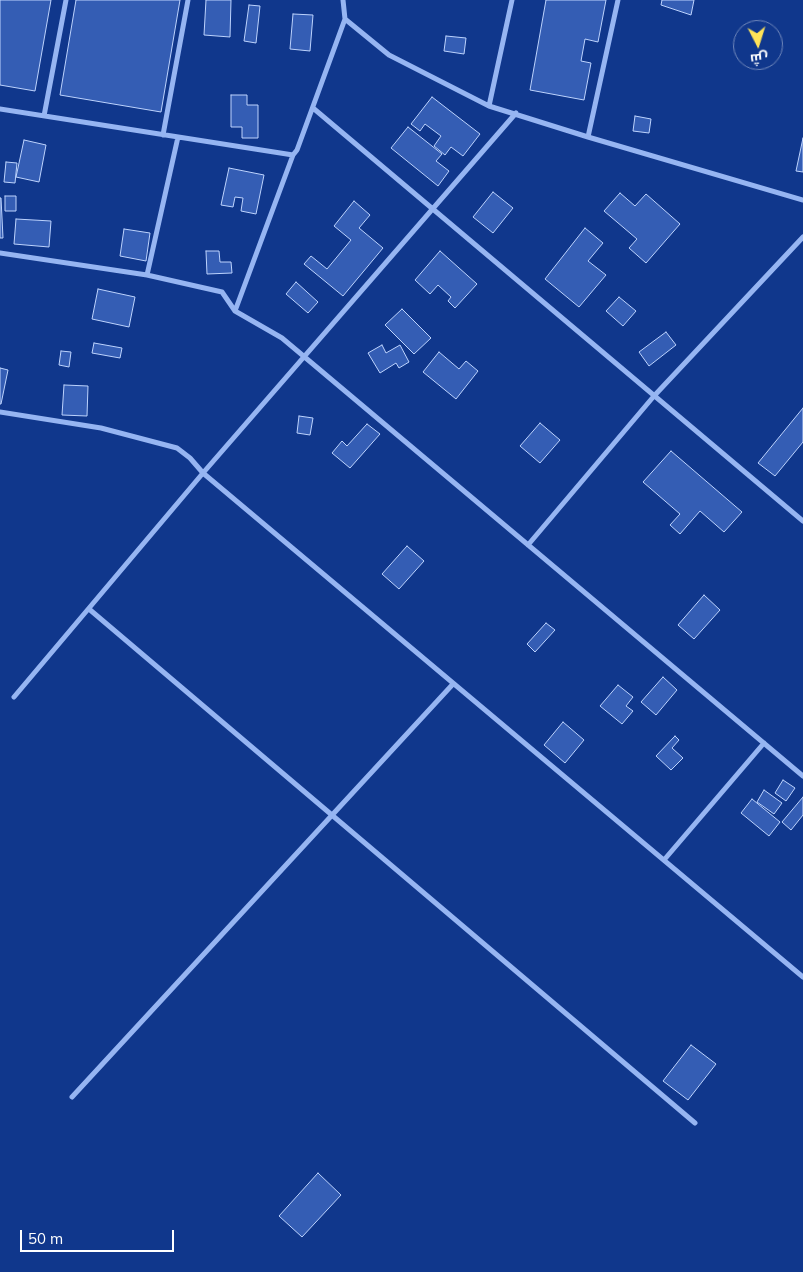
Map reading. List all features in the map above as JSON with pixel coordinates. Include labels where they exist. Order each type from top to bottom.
[{"type":"street","points":[[44,116],[66,0]]},
{"type":"street","points":[[163,135],[188,0]]},
{"type":"street","points":[[235,311],[292,155],[298,150],[345,19],[343,0]]},
{"type":"street","points":[[489,106],[512,0]]},
{"type":"street","points":[[588,136],[618,0]]},
{"type":"street","points":[[345,19],[389,56],[489,106],[803,200]]},
{"type":"street","points":[[313,108],[803,521]]},
{"type":"street","points":[[0,109],[292,155]]},
{"type":"street","points":[[14,698],[203,473],[516,114]]},
{"type":"street","points":[[147,275],[178,137]]},
{"type":"street","points":[[528,545],[654,396],[803,237]]},
{"type":"street","points":[[0,253],[147,275],[222,292],[235,311],[282,338],[803,776]]},
{"type":"street","points":[[0,412],[101,428],[177,448],[190,458],[203,473],[803,977]]},
{"type":"street","points":[[89,609],[695,1123]]},
{"type":"street","points":[[72,1097],[453,684]]},
{"type":"street","points":[[664,860],[764,743]]},
{"type":"building","points":[[0,0],[51,0],[35,91],[0,85]]},
{"type":"building","points":[[76,0],[180,0],[161,112],[60,95]]},
{"type":"building","points":[[206,0],[231,0],[230,37],[204,35]]},
{"type":"building","points":[[546,0],[606,0],[598,42],[585,39],[581,61],[591,63],[584,100],[530,90]]},
{"type":"building","points":[[662,0],[694,0],[691,15],[661,5]]},
{"type":"building","points":[[249,5],[260,6],[256,43],[244,41]]},
{"type":"building","points":[[293,14],[313,15],[310,51],[290,49]]},
{"type":"building","points":[[446,36],[466,38],[464,54],[444,51]]},
{"type":"building","points":[[231,95],[247,95],[247,105],[258,105],[258,138],[242,138],[242,127],[231,127]]},
{"type":"building","points":[[432,97],[480,134],[463,156],[451,147],[445,155],[434,146],[441,136],[425,124],[420,131],[411,124]]},
{"type":"building","points":[[635,116],[651,119],[649,133],[633,131]]},
{"type":"building","points":[[408,127],[442,154],[436,161],[449,171],[438,186],[391,148]]},
{"type":"building","points":[[803,138],[803,172],[796,171]]},
{"type":"building","points":[[24,140],[46,145],[39,182],[16,177]]},
{"type":"building","points":[[6,162],[17,163],[15,183],[4,182]]},
{"type":"building","points":[[229,168],[264,175],[256,214],[241,211],[243,198],[235,197],[233,207],[221,205]]},
{"type":"building","points":[[493,192],[513,208],[493,233],[473,217]]},
{"type":"building","points":[[620,193],[635,206],[646,194],[680,224],[646,263],[629,248],[637,239],[604,211]]},
{"type":"building","points":[[5,196],[16,196],[16,211],[5,211]]},
{"type":"building","points":[[1,198],[3,238],[0,238]]},
{"type":"building","points":[[354,201],[370,215],[359,228],[383,248],[343,296],[304,264],[311,256],[327,269],[351,240],[334,226]]},
{"type":"building","points":[[16,219],[51,221],[49,247],[14,244]]},
{"type":"building","points":[[585,228],[603,243],[588,261],[606,275],[579,307],[545,279]]},
{"type":"building","points":[[124,229],[150,233],[146,261],[120,256]]},
{"type":"building","points":[[206,251],[219,251],[220,262],[231,262],[232,273],[207,274]]},
{"type":"building","points":[[440,251],[477,284],[455,308],[448,301],[451,297],[438,285],[430,294],[415,280]]},
{"type":"building","points":[[296,282],[318,302],[308,313],[286,294]]},
{"type":"building","points":[[98,289],[135,297],[129,327],[92,319]]},
{"type":"building","points":[[619,297],[636,311],[623,326],[606,311]]},
{"type":"building","points":[[402,309],[431,338],[414,354],[385,325]]},
{"type":"building","points":[[666,332],[676,345],[649,366],[639,352]]},
{"type":"building","points":[[94,343],[122,348],[120,358],[92,353]]},
{"type":"building","points":[[382,345],[386,353],[400,345],[409,362],[399,368],[396,363],[380,373],[368,353]]},
{"type":"building","points":[[61,351],[71,352],[69,367],[59,365]]},
{"type":"building","points":[[439,352],[459,369],[466,361],[478,371],[456,399],[423,372]]},
{"type":"building","points":[[0,368],[8,370],[1,404],[0,404]]},
{"type":"building","points":[[64,385],[88,386],[87,416],[62,415]]},
{"type":"building","points":[[803,408],[803,442],[775,476],[758,463]]},
{"type":"building","points":[[299,416],[313,418],[310,435],[297,433]]},
{"type":"building","points":[[540,423],[560,440],[540,463],[520,446]]},
{"type":"building","points":[[367,424],[380,434],[350,468],[332,453],[342,441],[347,446]]},
{"type":"building","points":[[671,451],[742,512],[724,532],[700,511],[680,534],[670,525],[680,514],[643,482]]},
{"type":"building","points":[[407,546],[424,561],[399,589],[382,574]]},
{"type":"building","points":[[704,595],[720,610],[694,639],[678,625]]},
{"type":"building","points":[[546,623],[555,630],[535,652],[527,644]]},
{"type":"building","points":[[663,677],[677,690],[656,715],[641,702]]},
{"type":"building","points":[[618,685],[633,697],[626,706],[633,711],[622,724],[600,706]]},
{"type":"building","points":[[563,722],[584,740],[565,763],[544,745]]},
{"type":"building","points":[[675,736],[679,740],[672,748],[683,758],[671,770],[656,756]]},
{"type":"building","points":[[783,780],[795,788],[786,801],[775,793]]},
{"type":"building","points":[[764,790],[782,803],[774,814],[757,802]]},
{"type":"building","points":[[803,797],[803,815],[791,830],[782,822]]},
{"type":"building","points":[[752,799],[780,822],[769,836],[741,813]]},
{"type":"building","points":[[691,1045],[716,1064],[688,1100],[663,1081]]},
{"type":"building","points":[[318,1173],[341,1195],[302,1237],[279,1216]]}]
